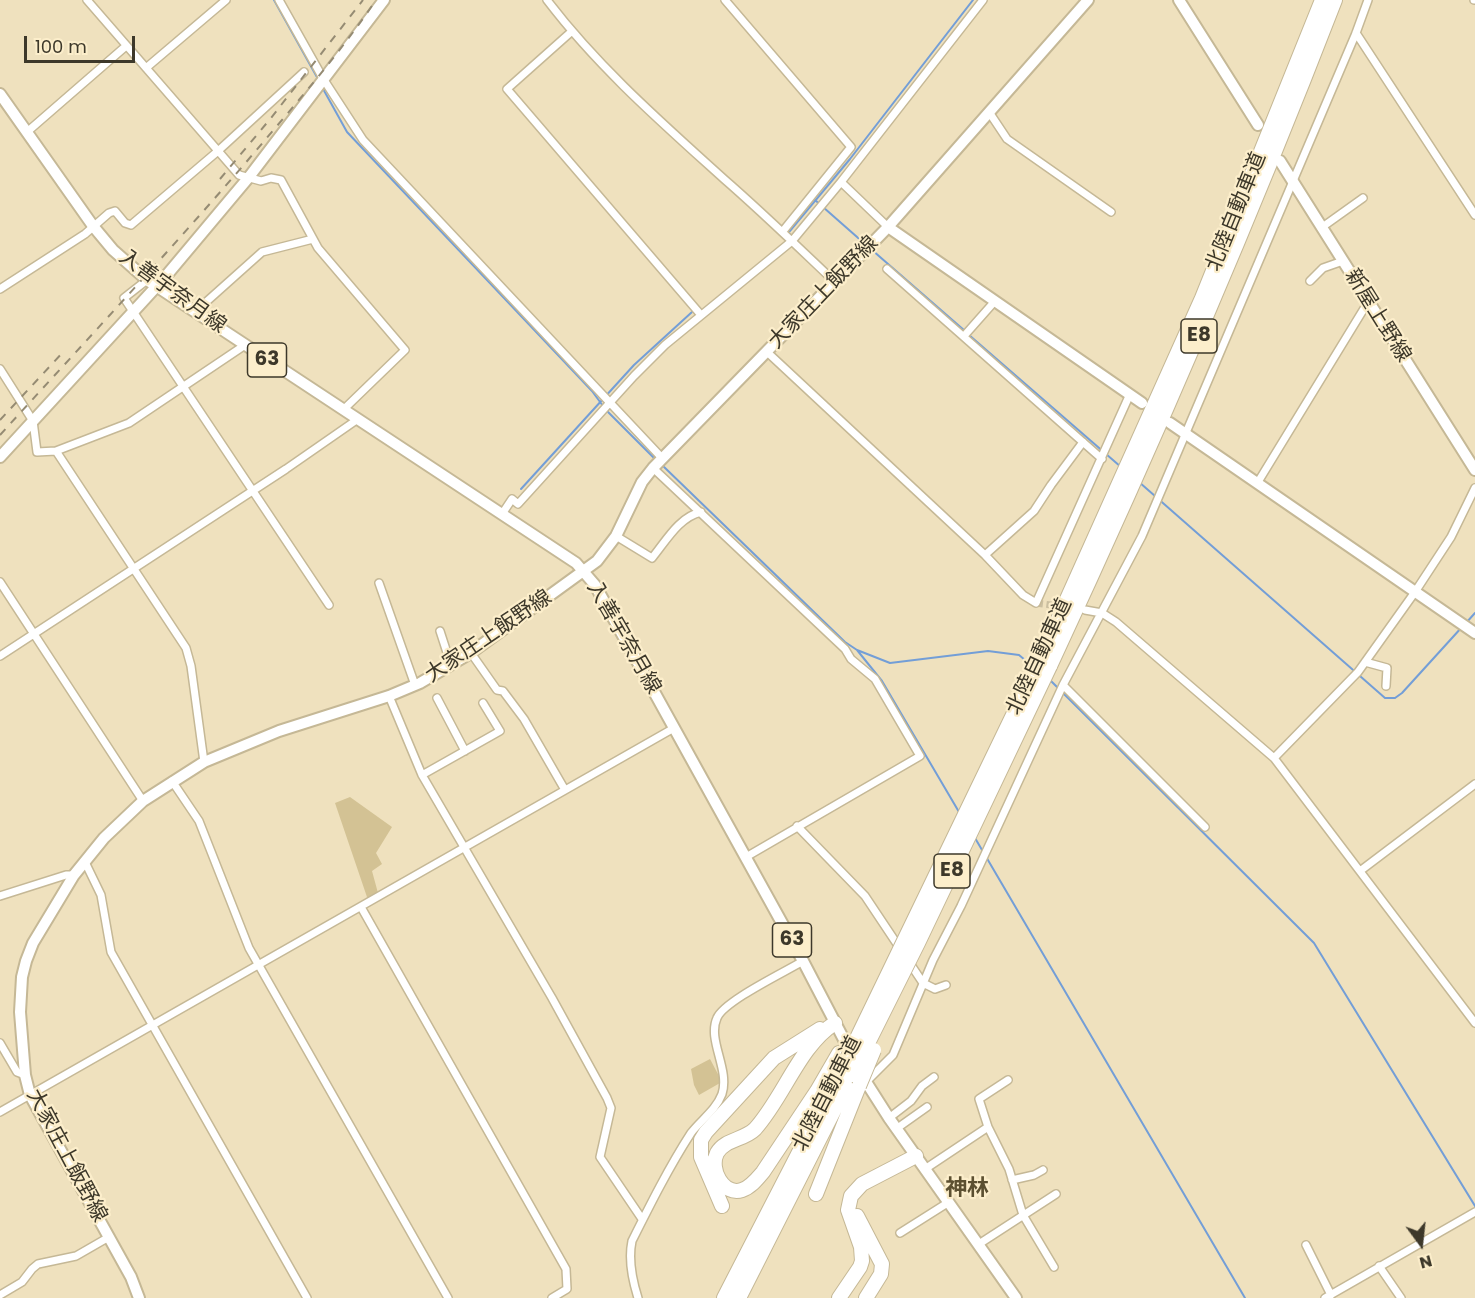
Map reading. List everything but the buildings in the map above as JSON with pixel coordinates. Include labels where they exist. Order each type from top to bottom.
[{"type":"highway","name":"北陸自動車道","points":[[739,1298],[859,1081],[918,943],[1045,661],[1202,298],[1322,0]]},
{"type":"highway","name":"北陸自動車道","points":[[724,1298],[842,1058],[1121,513],[1214,302],[1335,0]]},
{"type":"highway","points":[[835,1023],[818,1036],[758,1126],[743,1138],[722,1146],[717,1152],[714,1166],[721,1183],[726,1188],[744,1190],[755,1182],[817,1090],[842,1058]]},
{"type":"highway","points":[[716,1210],[716,1192],[701,1157],[701,1140],[706,1132],[774,1058],[815,1032],[835,1023]]},
{"type":"highway","points":[[816,1194],[859,1081]]},
{"type":"highway","points":[[839,1298],[862,1261],[861,1247],[848,1210],[851,1196],[862,1184],[916,1156]]},
{"type":"highway","points":[[866,1298],[881,1274],[882,1264],[857,1217],[855,1210],[857,1194],[916,1156]]},
{"type":"main road","points":[[0,457],[133,311],[152,283],[249,177],[384,0]]},
{"type":"main road","name":"大家庄上飯野線","points":[[140,1298],[131,1277],[30,1095],[25,1076],[20,1012],[22,977],[33,943],[74,875],[104,838],[143,801],[204,762],[279,731],[389,696],[415,685],[471,653],[585,572],[607,550],[642,482],[653,468],[888,227],[1088,0]]},
{"type":"main road","points":[[1179,0],[1257,125]]},
{"type":"main road","name":"入善宇奈月線","points":[[0,94],[93,226],[113,249],[152,283],[576,563],[585,572],[595,585],[803,961],[835,1023],[859,1081],[889,1118],[1016,1298]]},
{"type":"main road","name":"新屋上野線","points":[[1280,161],[1475,470]]},
{"type":"main road","points":[[888,227],[1142,403]]},
{"type":"main road","points":[[1170,423],[1475,633]]},
{"type":"street","points":[[87,0],[239,175],[261,181],[271,178],[280,180],[318,249],[405,350],[343,410]]},
{"type":"street","points":[[146,68],[226,0]]},
{"type":"street","points":[[279,0],[324,80],[363,141],[662,458]]},
{"type":"street","points":[[547,0],[571,32],[610,74],[783,231],[835,282]]},
{"type":"street","points":[[725,0],[851,147],[783,231]]},
{"type":"street","points":[[502,514],[512,499],[518,504],[665,345],[792,241],[983,0]]},
{"type":"street","points":[[859,1081],[893,1055],[923,983],[1064,685],[1142,536],[1293,183],[1368,0]]},
{"type":"street","points":[[571,32],[507,89],[701,315]]},
{"type":"street","points":[[1356,33],[1475,215]]},
{"type":"street","points":[[27,132],[126,46]]},
{"type":"street","points":[[0,289],[85,234],[109,213],[115,211],[125,223],[131,225],[218,151],[304,72]]},
{"type":"street","points":[[989,112],[1007,139],[1111,212]]},
{"type":"street","points":[[841,182],[888,227]]},
{"type":"street","points":[[1321,228],[1363,198]]},
{"type":"street","points":[[196,311],[262,252],[313,239]]},
{"type":"street","points":[[1310,281],[1323,268],[1342,261]]},
{"type":"street","points":[[887,269],[1101,459]]},
{"type":"street","points":[[964,336],[994,301]]},
{"type":"street","points":[[1258,482],[1368,302]]},
{"type":"street","points":[[133,311],[329,605]]},
{"type":"street","points":[[0,369],[33,421],[37,452],[56,451],[129,423],[245,345]]},
{"type":"street","points":[[766,351],[985,555],[1023,595],[1036,603],[1130,394]]},
{"type":"street","points":[[0,656],[252,491],[358,418]]},
{"type":"street","points":[[985,555],[1034,511],[1083,442]]},
{"type":"street","points":[[56,451],[186,648],[191,666],[204,762]]},
{"type":"street","points":[[653,468],[845,649],[851,659],[875,679],[920,756],[746,857]]},
{"type":"street","points":[[1274,758],[1358,672],[1416,592],[1458,525],[1475,488]]},
{"type":"street","points":[[616,536],[652,558],[683,520],[701,512]]},
{"type":"street","points":[[0,582],[143,801]]},
{"type":"street","points":[[379,582],[415,685]]},
{"type":"street","points":[[1085,610],[1102,613],[1116,622],[1274,758],[1475,1023]]},
{"type":"street","points":[[440,631],[451,665]]},
{"type":"street","points":[[471,653],[497,690],[503,691],[524,719],[565,790]]},
{"type":"street","points":[[1365,662],[1387,668],[1386,686]]},
{"type":"street","points":[[1064,685],[1205,827]]},
{"type":"street","points":[[389,696],[422,775],[552,998],[607,1098],[611,1108],[600,1157],[642,1219]]},
{"type":"street","points":[[437,698],[465,751]]},
{"type":"street","points":[[422,775],[500,731],[483,703]]},
{"type":"street","points":[[0,1112],[674,728]]},
{"type":"street","points":[[172,781],[199,821],[249,948],[448,1298]]},
{"type":"street","points":[[1360,871],[1475,784]]},
{"type":"street","points":[[797,826],[865,896],[923,983],[935,990],[946,985]]},
{"type":"street","points":[[85,862],[101,895],[111,952],[307,1298]]},
{"type":"street","points":[[0,896],[66,874],[74,875]]},
{"type":"street","points":[[361,907],[566,1269],[567,1290],[552,1298]]},
{"type":"street","points":[[638,1298],[629,1253],[632,1241],[642,1219],[691,1134],[719,1102],[722,1092],[725,1080],[716,1041],[717,1018],[726,1006],[803,961]]},
{"type":"street","points":[[0,1043],[16,1072],[25,1076]]},
{"type":"street","points":[[889,1118],[911,1101],[922,1086],[934,1077]]},
{"type":"street","points":[[1008,1080],[979,1099],[988,1127],[1012,1180],[1023,1215],[1054,1267]]},
{"type":"street","points":[[896,1128],[927,1107]]},
{"type":"street","points":[[925,1169],[988,1127]]},
{"type":"street","points":[[1012,1180],[1034,1175],[1043,1170]]},
{"type":"street","points":[[979,1245],[1056,1194]]},
{"type":"street","points":[[900,1233],[949,1202]]},
{"type":"street","points":[[1306,1245],[1328,1296],[1475,1212]]},
{"type":"street","points":[[0,1295],[22,1282],[38,1264],[76,1256],[109,1237]]},
{"type":"street","points":[[1379,1266],[1401,1298]]},
{"type":"shaded area","points":[[350,797],[392,827],[376,853],[382,864],[372,871],[378,893],[368,900],[335,803]]},
{"type":"shaded area","points":[[710,1059],[720,1083],[699,1095],[694,1085],[691,1069]]},
{"type":"waterway","points":[[274,0],[318,79]]},
{"type":"waterway","points":[[789,232],[850,159],[973,0]]},
{"type":"waterway","points":[[322,87],[347,132],[592,391],[603,406]]},
{"type":"waterway","points":[[815,200],[865,244]]},
{"type":"waterway","points":[[872,250],[965,331]]},
{"type":"waterway","points":[[521,489],[634,365],[692,312]]},
{"type":"waterway","points":[[969,335],[1121,467]]},
{"type":"waterway","points":[[606,410],[655,459]]},
{"type":"waterway","points":[[662,465],[845,642],[857,650],[890,663],[988,651],[1019,655],[1031,665]]},
{"type":"waterway","points":[[1139,482],[1385,698],[1395,698],[1402,693],[1462,627]]},
{"type":"waterway","points":[[1466,623],[1475,613]]},
{"type":"waterway","points":[[857,650],[882,681],[959,812]]},
{"type":"waterway","points":[[1050,680],[1059,689]]},
{"type":"waterway","points":[[1063,693],[1314,943],[1475,1206]]},
{"type":"waterway","points":[[975,838],[1245,1298]]},
{"type":"tunnel","points":[[1036,603],[1066,607]]},
{"type":"railway","points":[[220,179],[363,0]]},
{"type":"railway","points":[[0,435],[248,160],[330,62],[376,0]]},
{"type":"railway","points":[[0,420],[65,350]]},
{"type":"district","name":"神林","points":[[967,1189]]}]
